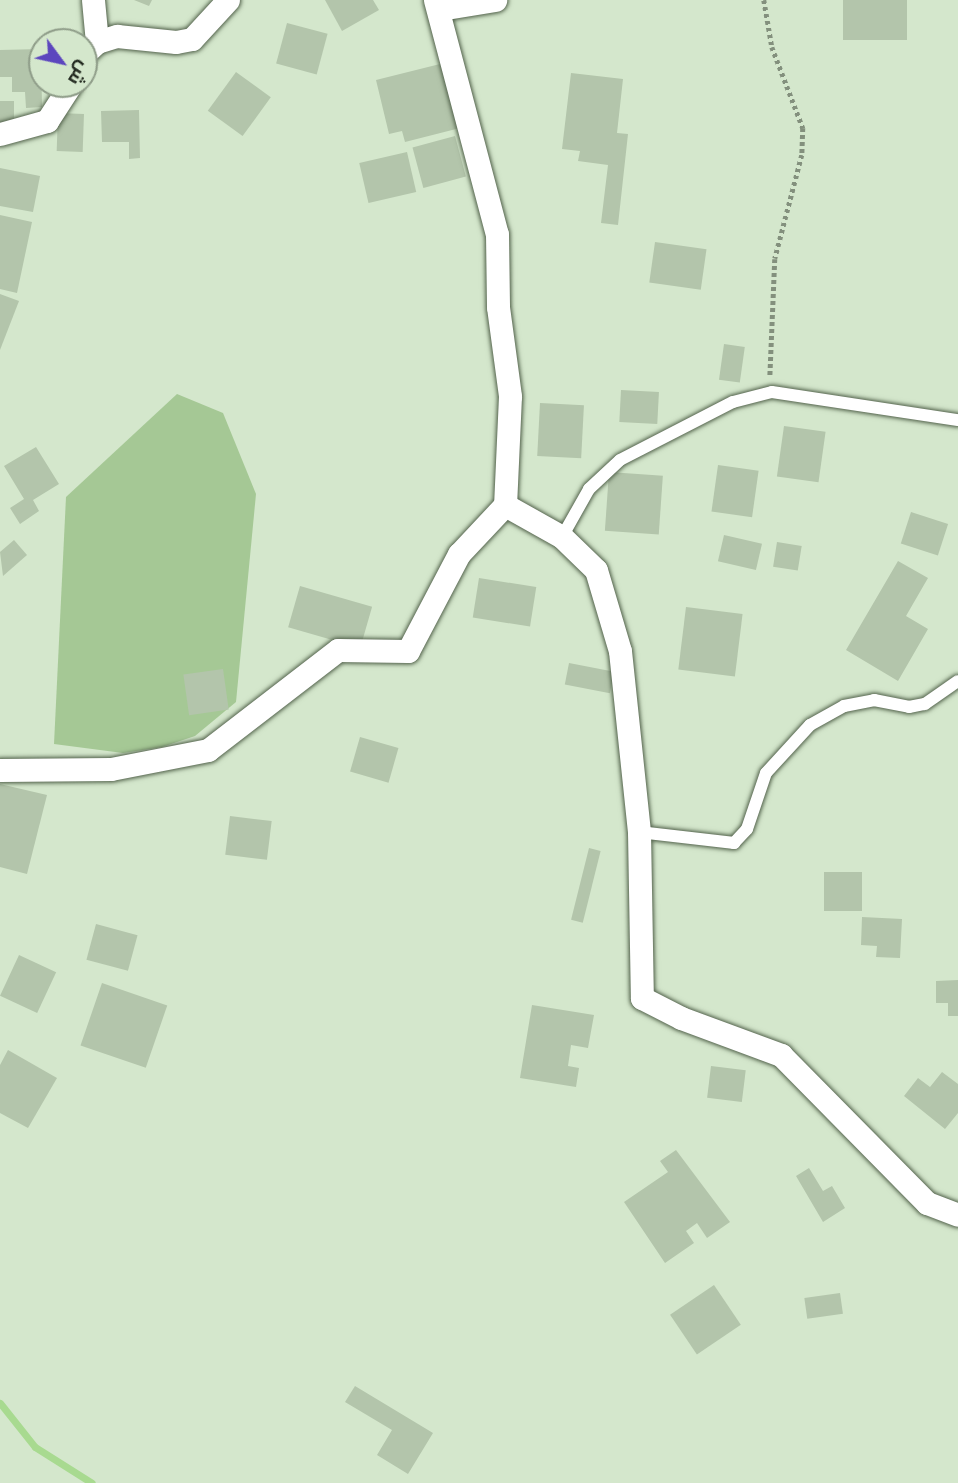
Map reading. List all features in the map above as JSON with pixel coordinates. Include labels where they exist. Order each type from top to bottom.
[{"type":"street","points":[[91,28],[93,0]]},
{"type":"street","points":[[98,44],[117,36],[176,42],[192,38],[228,0]]},
{"type":"street","points":[[0,770],[111,769],[208,750],[338,650],[408,651],[459,554],[505,505],[510,396],[498,307],[497,234],[438,5],[495,0]]},
{"type":"street","points":[[0,134],[47,121],[62,98]]},
{"type":"street","points":[[505,505],[562,537],[596,570],[620,651],[639,832],[642,998],[681,1018],[781,1055],[927,1203],[958,1216]]},
{"type":"lane","points":[[562,537],[589,489],[620,460],[733,402],[772,393],[958,420]]},
{"type":"lane","points":[[639,832],[734,843],[747,829],[766,773],[810,725],[844,706],[874,700],[909,707],[925,704],[958,681]]},
{"type":"path","points":[[764,0],[772,47],[803,128],[802,155],[775,260],[769,352],[772,393]]},
{"type":"green space","points":[[177,394],[223,413],[256,494],[236,702],[195,736],[162,747],[123,753],[54,744],[66,497]]},
{"type":"building","points":[[134,0],[152,0],[149,6]]},
{"type":"building","points":[[325,0],[373,0],[379,10],[342,31]]},
{"type":"building","points":[[843,0],[907,0],[907,40],[843,40]]},
{"type":"building","points":[[287,23],[328,34],[317,74],[276,64]]},
{"type":"building","points":[[28,49],[28,98],[42,98],[42,107],[26,108],[25,92],[12,92],[12,77],[0,77],[0,50]]},
{"type":"building","points":[[444,63],[460,128],[405,142],[402,131],[389,134],[376,80]]},
{"type":"building","points":[[236,72],[271,97],[243,136],[208,111]]},
{"type":"building","points":[[571,73],[623,79],[617,133],[628,134],[618,225],[601,223],[608,165],[578,161],[580,151],[562,149]]},
{"type":"building","points":[[0,101],[14,101],[14,125],[0,125]]},
{"type":"building","points":[[139,110],[140,158],[129,159],[129,142],[102,142],[101,111]]},
{"type":"building","points":[[58,113],[84,114],[83,152],[57,151]]},
{"type":"building","points":[[455,136],[466,177],[423,188],[412,147]]},
{"type":"building","points":[[407,152],[416,192],[368,203],[359,163]]},
{"type":"building","points":[[0,168],[40,176],[33,212],[0,206]]},
{"type":"building","points":[[0,215],[32,222],[17,293],[0,289]]},
{"type":"building","points":[[655,242],[706,249],[701,290],[649,283]]},
{"type":"building","points":[[0,294],[19,301],[0,350]]},
{"type":"building","points":[[724,344],[745,347],[740,383],[719,380]]},
{"type":"building","points":[[621,390],[659,392],[657,424],[619,422]]},
{"type":"building","points":[[540,403],[584,405],[581,458],[537,456]]},
{"type":"building","points":[[784,426],[826,432],[818,482],[777,477]]},
{"type":"building","points":[[36,447],[59,484],[33,500],[39,511],[20,524],[10,508],[24,499],[4,466]]},
{"type":"building","points":[[718,465],[759,471],[752,517],[711,512]]},
{"type":"building","points":[[609,472],[663,476],[659,535],[605,531]]},
{"type":"building","points":[[911,512],[948,524],[938,555],[901,543]]},
{"type":"building","points":[[724,535],[762,544],[756,570],[718,561]]},
{"type":"building","points":[[14,540],[27,555],[3,576],[0,552]]},
{"type":"building","points":[[777,542],[802,546],[798,571],[773,567]]},
{"type":"building","points":[[898,561],[928,578],[906,616],[928,629],[898,681],[846,650]]},
{"type":"building","points":[[479,578],[536,587],[530,627],[473,618]]},
{"type":"building","points":[[300,586],[372,607],[360,648],[288,627]]},
{"type":"building","points":[[686,607],[743,614],[735,676],[678,670]]},
{"type":"building","points":[[569,663],[614,672],[610,693],[565,685]]},
{"type":"building","points":[[223,669],[229,710],[189,715],[183,675]]},
{"type":"building","points":[[360,737],[398,748],[389,783],[350,772]]},
{"type":"building","points":[[0,784],[47,795],[27,874],[0,867]]},
{"type":"building","points":[[230,816],[272,821],[267,860],[225,855]]},
{"type":"building","points":[[589,848],[601,851],[583,923],[571,920]]},
{"type":"building","points":[[824,872],[862,872],[862,911],[824,911]]},
{"type":"building","points":[[862,917],[902,919],[900,958],[876,957],[877,946],[861,945]]},
{"type":"building","points":[[96,924],[138,935],[128,971],[86,960]]},
{"type":"building","points":[[19,955],[56,972],[37,1013],[0,996]]},
{"type":"building","points":[[958,980],[958,1016],[948,1016],[948,1003],[936,1003],[936,981]]},
{"type":"building","points":[[102,983],[167,1005],[146,1068],[81,1045]]},
{"type":"building","points":[[532,1005],[594,1015],[588,1048],[571,1045],[568,1066],[579,1068],[576,1087],[520,1078]]},
{"type":"building","points":[[8,1050],[57,1078],[28,1128],[0,1113],[0,1065]]},
{"type":"building","points":[[711,1066],[746,1070],[742,1102],[707,1098]]},
{"type":"building","points":[[942,1072],[958,1084],[958,1113],[945,1129],[904,1096],[918,1078],[930,1087]]},
{"type":"building","points":[[676,1150],[730,1222],[707,1238],[697,1223],[686,1231],[694,1243],[665,1263],[624,1202],[668,1172],[660,1161]]},
{"type":"building","points":[[809,1168],[823,1191],[832,1186],[845,1208],[823,1222],[796,1176]]},
{"type":"building","points":[[714,1285],[741,1325],[697,1354],[670,1315]]},
{"type":"building","points":[[840,1293],[843,1314],[807,1319],[804,1298]]},
{"type":"building","points":[[355,1386],[433,1433],[408,1474],[377,1455],[392,1430],[345,1402]]},
{"type":"waterway","points":[[0,1403],[35,1447],[92,1483]]}]
